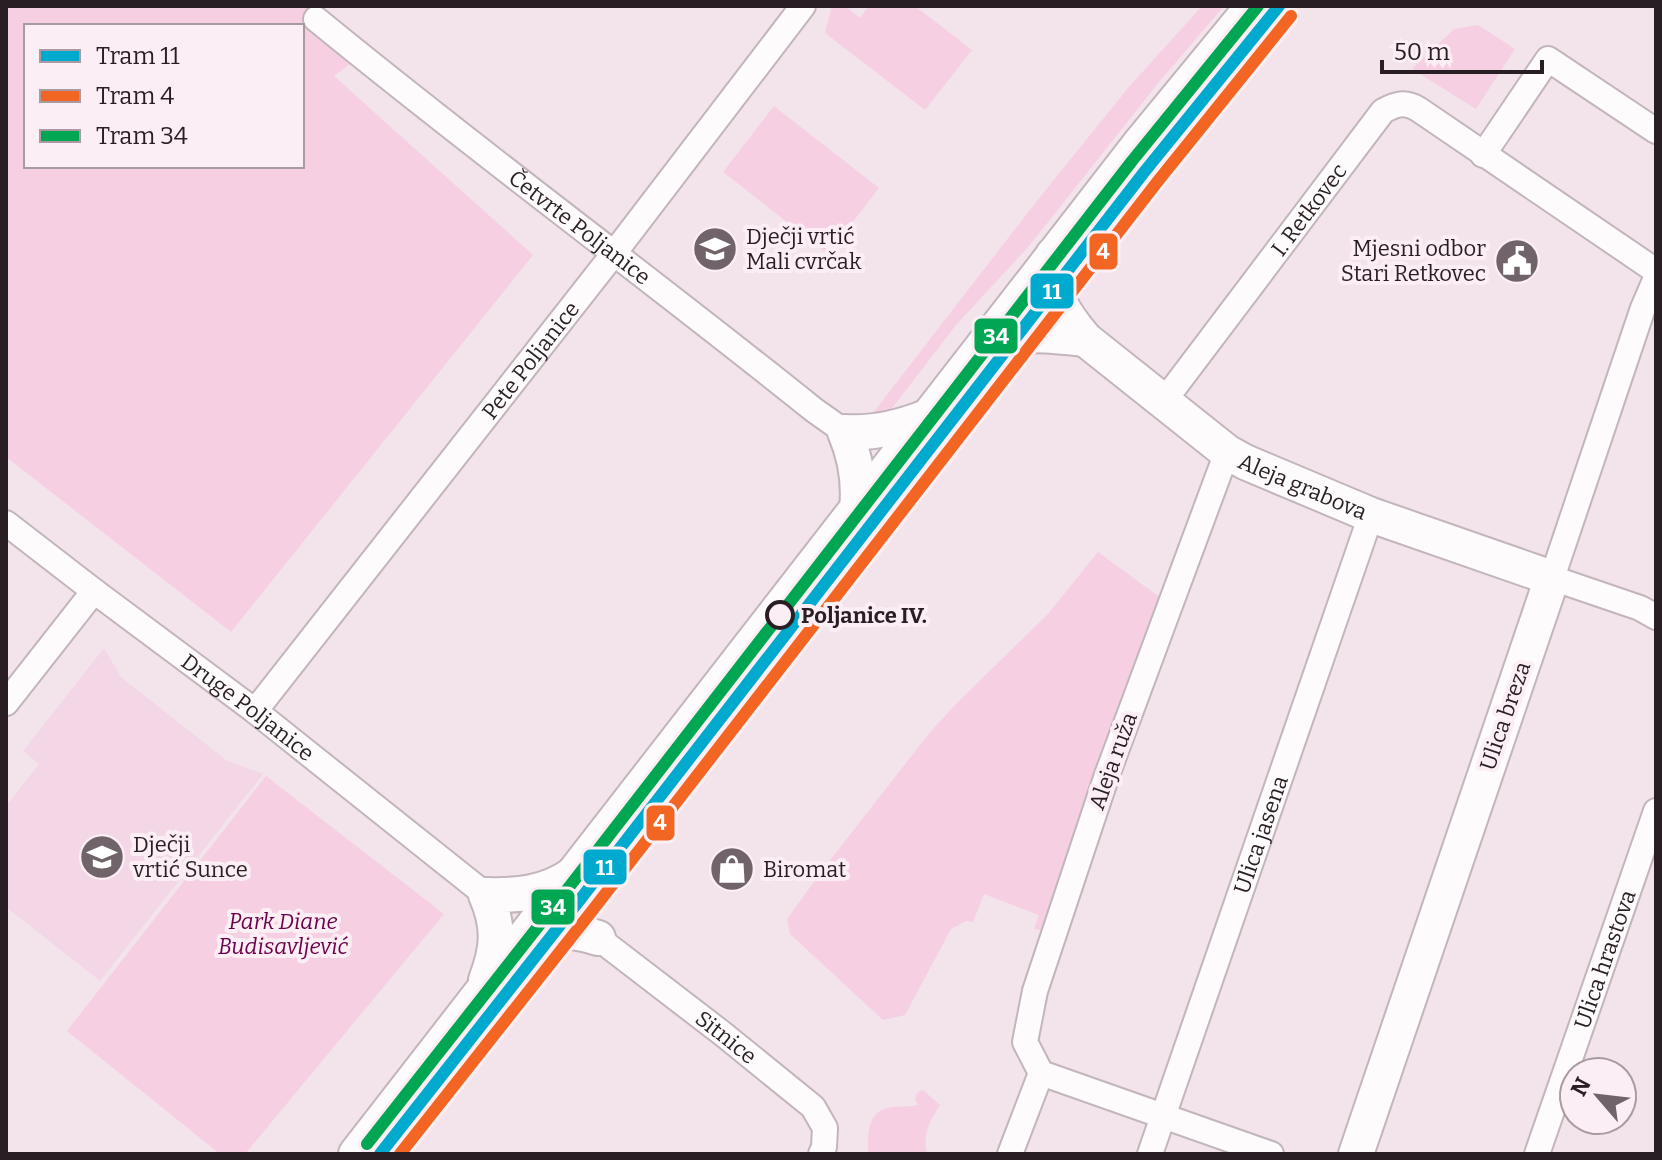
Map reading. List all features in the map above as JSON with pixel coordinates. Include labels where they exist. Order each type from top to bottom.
[{"type":"main road","points":[[356,1154],[1176,97],[1253,6]]},
{"type":"main road","name":"Aleja grabova","points":[[1053,255],[1051,277],[1059,303],[1085,339],[1227,452],[1371,515],[1552,578]]},
{"type":"main road","points":[[984,345],[1006,337],[1033,334],[1085,339]]},
{"type":"main road","points":[[857,510],[858,477],[845,432],[897,428],[929,416]]},
{"type":"main road","name":"Ulica breza","points":[[1356,1154],[1552,578]]},
{"type":"main road","points":[[477,999],[496,943],[495,920],[486,895],[537,892],[575,873]]},
{"type":"main road","points":[[575,873],[577,894],[598,938]]},
{"type":"main road","points":[[523,939],[556,930],[581,932],[598,938]]},
{"type":"street","name":"Pete Poljanice","points":[[255,711],[615,252],[803,6]]},
{"type":"street","name":"Četvrte Poljanice","points":[[316,19],[845,432]]},
{"type":"street","points":[[1483,155],[1548,59],[1656,131]]},
{"type":"street","name":"I. Retkovec","points":[[1164,401],[1383,111],[1400,103],[1410,104],[1656,271]]},
{"type":"street","name":"Ulica breza","points":[[1552,578],[1656,278]]},
{"type":"street","name":"Aleja ruža","points":[[1041,1073],[1025,1042],[1035,991],[1107,775],[1227,452]]},
{"type":"street","name":"Ulica jasena","points":[[1150,1154],[1371,515]]},
{"type":"street","name":"Druge Poljanice","points":[[6,523],[255,711],[486,895]]},
{"type":"street","points":[[1552,578],[1640,608],[1656,617]]},
{"type":"street","points":[[6,703],[94,591]]},
{"type":"street","name":"Ulica hrastova","points":[[1537,1154],[1656,811]]},
{"type":"street","name":"Sitnice","points":[[598,938],[813,1107],[825,1128],[821,1154]]},
{"type":"street","points":[[1010,1154],[1041,1073],[1271,1154]]},
{"type":"shaded area","name":"Dječji vrtić Sunce","points":[[104,648],[121,677],[226,760],[263,774],[100,981],[6,907],[6,806],[39,764],[23,751]]},
{"type":"green space","points":[[6,6],[315,6],[303,20],[354,61],[334,76],[533,255],[231,632],[6,457]]},
{"type":"green space","points":[[832,6],[845,6],[860,18],[867,6],[915,6],[972,50],[925,110],[825,33]]},
{"type":"green space","points":[[1202,6],[1224,6],[1159,82],[1029,246],[956,325],[893,407],[878,419],[866,422],[1128,88]]},
{"type":"green space","points":[[1478,25],[1515,49],[1476,109],[1412,69],[1454,29]]},
{"type":"green space","points":[[774,106],[879,188],[828,254],[723,172]]},
{"type":"green space","points":[[1098,552],[1161,598],[1051,926],[1034,929],[1039,915],[984,894],[973,922],[966,921],[951,929],[905,1015],[883,1020],[790,934],[787,919],[931,731],[1047,615]]},
{"type":"green space","name":"Park Diane Budisavljević","points":[[266,776],[444,914],[245,1154],[220,1154],[67,1031]]},
{"type":"green space","points":[[923,1090],[940,1105],[928,1128],[927,1154],[868,1154],[870,1124],[877,1113],[892,1107],[918,1105],[915,1097]]},
{"type":"tram line","name":"34","points":[[367,1144],[1132,161],[1258,6]]},
{"type":"tram line","name":"11","points":[[380,1154],[1145,171],[1279,6]]},
{"type":"tram line","name":"4","points":[[400,1154],[1158,181],[1291,16]]},
{"type":"place","name":"Dječji vrtić Mali cvrčak","points":[[715,249]]},
{"type":"place","name":"Mjesni odbor Stari Retkovec","points":[[1517,261]]},
{"type":"place","name":"Poljanice IV.","points":[[780,615]]},
{"type":"place","name":"Dječji vrtić Sunce","points":[[102,857]]},
{"type":"place","name":"Biromat","points":[[732,869]]}]
